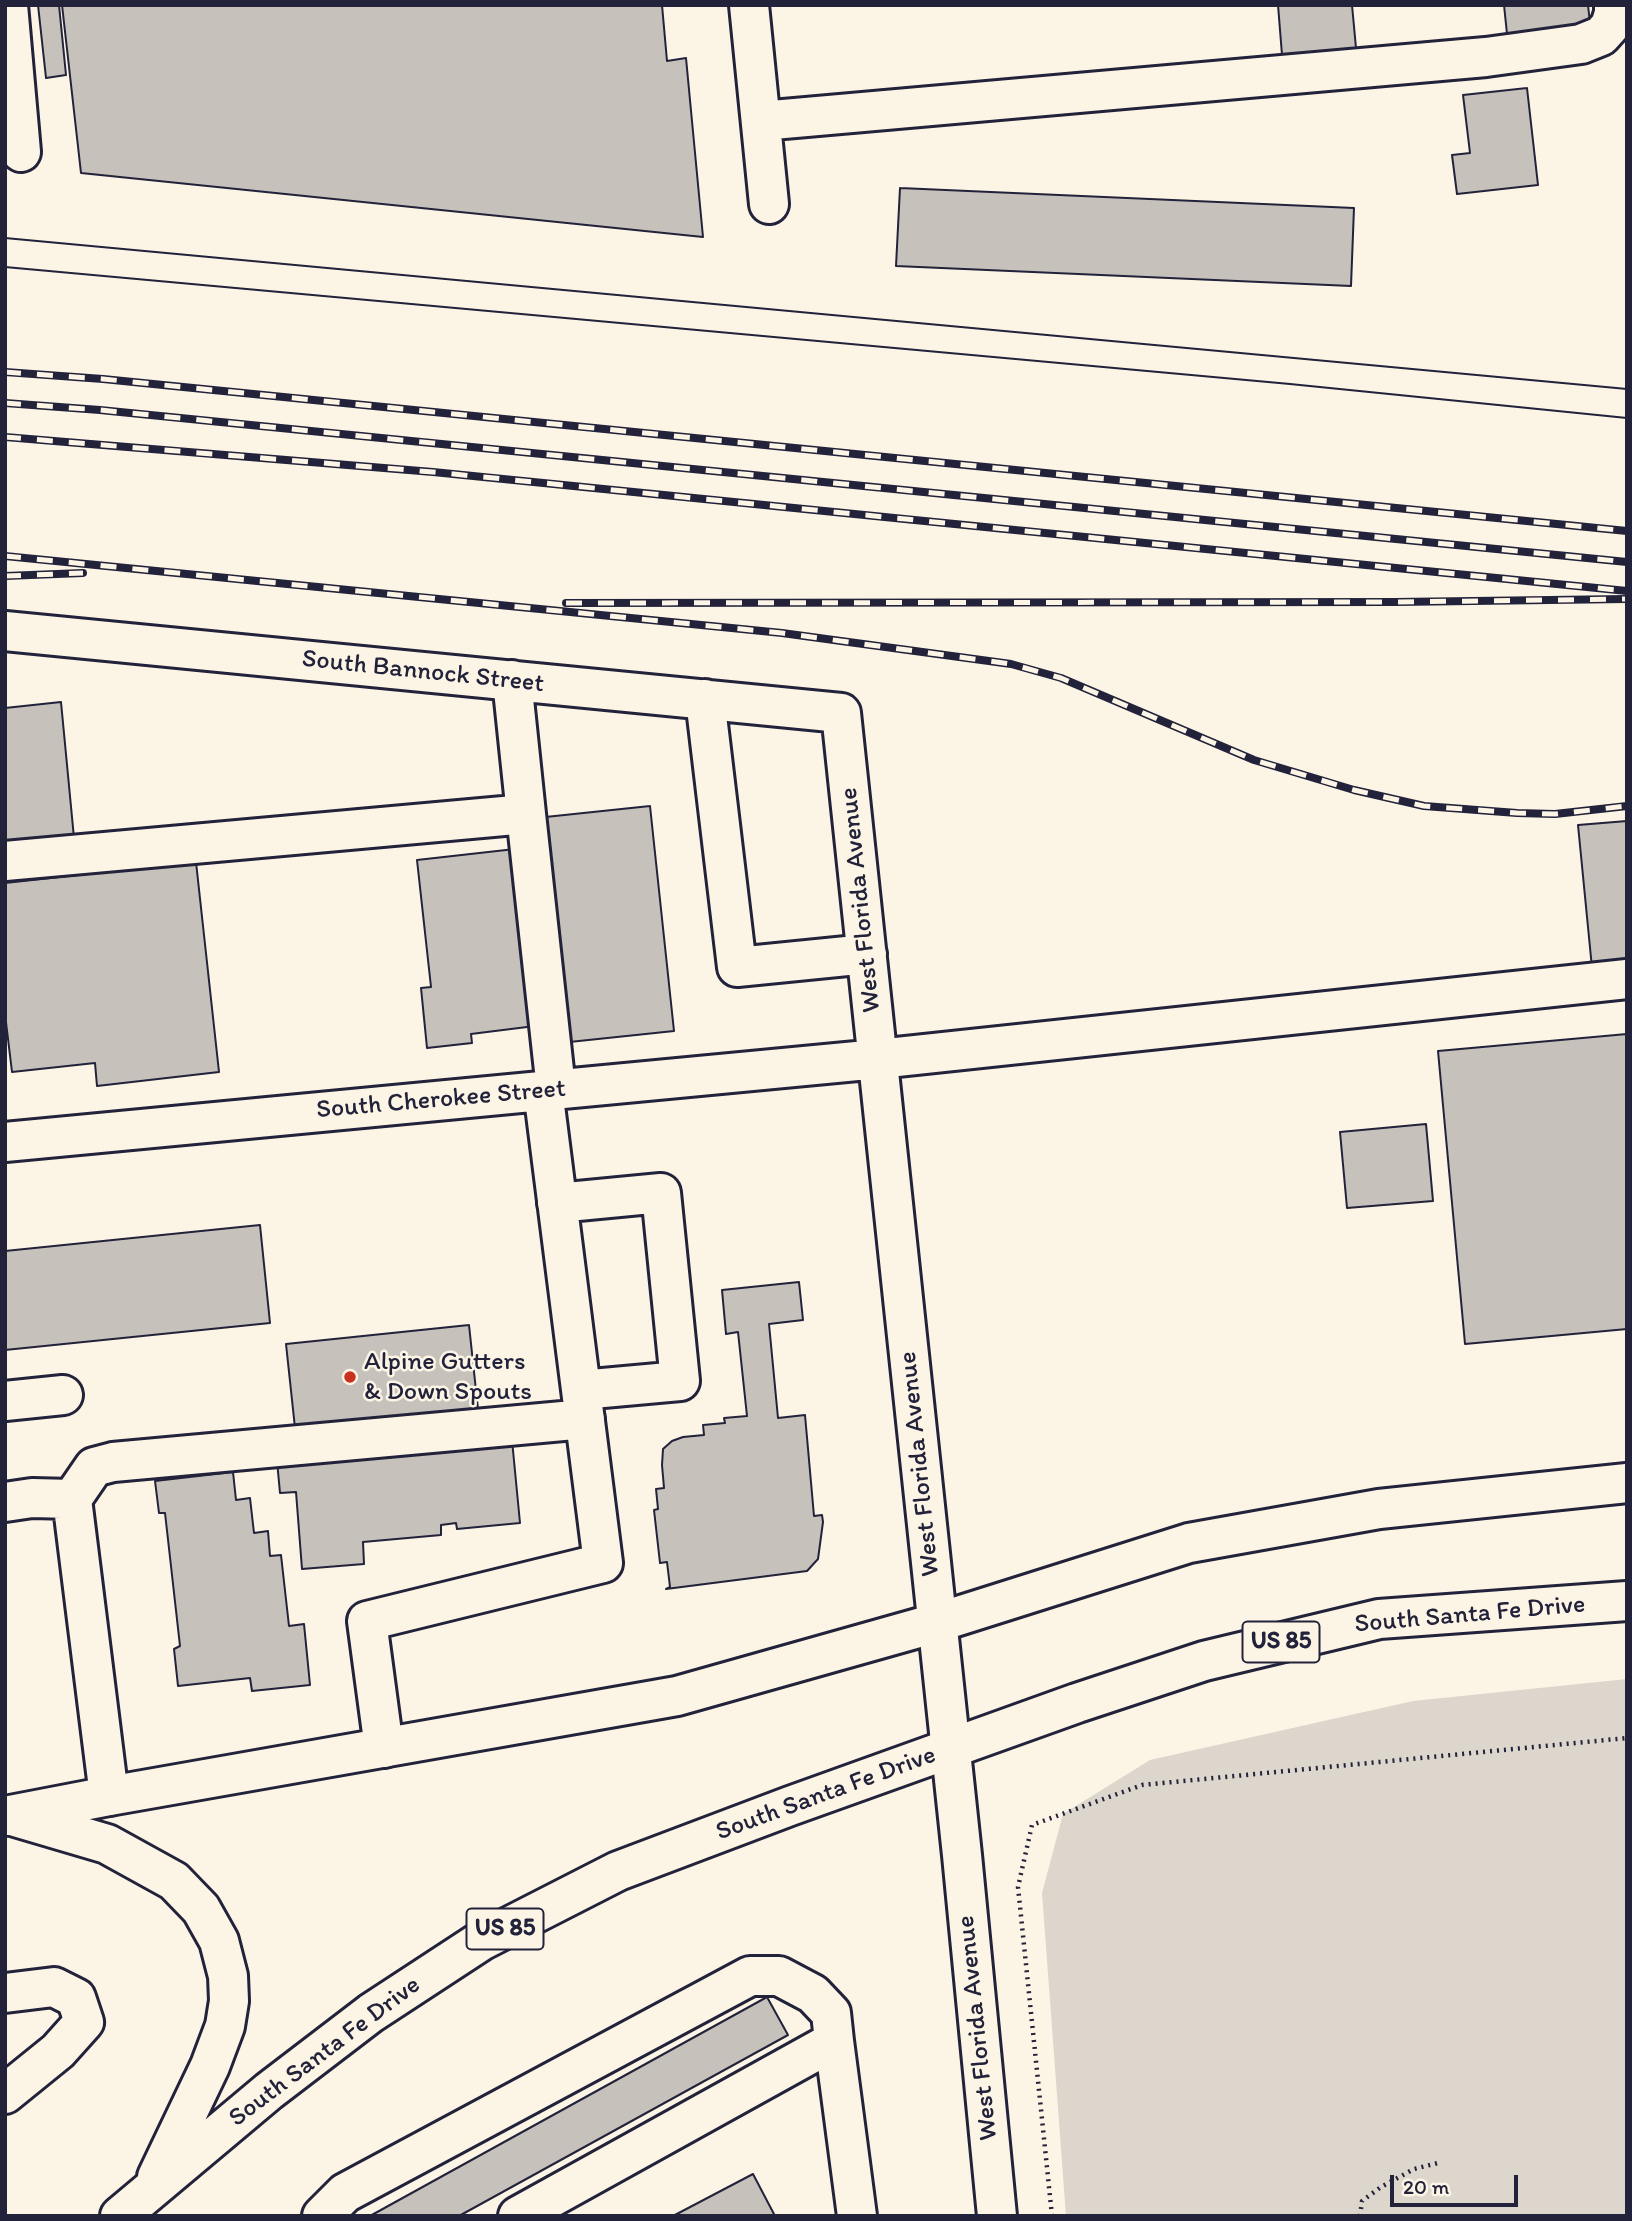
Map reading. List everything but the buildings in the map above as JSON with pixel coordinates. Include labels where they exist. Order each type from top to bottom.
[{"type":"main road","points":[[8,5],[21,152]]},
{"type":"main road","points":[[749,5],[769,204]]},
{"type":"main road","points":[[761,121],[1486,57],[1580,44],[1601,36],[1610,26],[1614,5]]},
{"type":"main road","name":"South Bannock Street","points":[[5,631],[841,713]]},
{"type":"main road","points":[[384,1748],[367,1621],[603,1563],[557,1203],[550,1090],[512,680]]},
{"type":"main road","points":[[705,699],[737,967],[867,954]]},
{"type":"main road","name":"West Florida Avenue","points":[[841,713],[962,1855],[997,2216]]},
{"type":"main road","points":[[5,861],[526,814]]},
{"type":"main road","name":"South Cherokee Street","points":[[5,1142],[878,1059],[1627,979]]},
{"type":"main road","points":[[108,1796],[72,1499],[94,1467],[113,1462],[583,1405],[680,1381],[662,1193],[557,1203]]},
{"type":"main road","points":[[5,1401],[63,1395]]},
{"type":"main road","points":[[7,1815],[677,1696],[936,1623],[1189,1543],[1379,1509],[1627,1483]]},
{"type":"main road","points":[[5,1502],[32,1498],[72,1499]]},
{"type":"main road","name":"South Santa Fe Drive","points":[[120,2216],[269,2091],[361,2021],[481,1941],[618,1871],[1077,1703],[1204,1661],[1379,1619],[1627,1601]]},
{"type":"main road","points":[[7,1815],[107,1844],[174,1881],[201,1909],[219,1941],[228,1976],[226,2026],[210,2066],[151,2188]]},
{"type":"main road","points":[[322,2216],[345,2193],[750,1976],[779,1976],[813,1994],[831,2013],[857,2216]]},
{"type":"main road","points":[[5,1993],[54,1987],[76,1998],[84,2022],[58,2051],[5,2094]]},
{"type":"main road","points":[[518,2216],[834,2041]]},
{"type":"path","points":[[1052,2216],[1018,1888],[1032,1825],[1142,1785],[1627,1738]]},
{"type":"path","points":[[1360,2216],[1362,2201],[1381,2187],[1415,2169],[1438,2163]]},
{"type":"shaded area","points":[[1627,1679],[1627,2216],[1066,2216],[1042,1893],[1063,1814],[1150,1760],[1413,1701]]},
{"type":"tram line","points":[[5,238],[1627,389]]},
{"type":"tram line","points":[[5,267],[1290,384],[1627,418]]},
{"type":"railway","points":[[5,372],[103,379],[1627,531]]},
{"type":"railway","points":[[5,403],[100,410],[1627,562]]},
{"type":"railway","points":[[5,437],[433,472],[1627,591]]},
{"type":"railway","points":[[5,556],[782,633],[1011,664],[1061,678],[1254,760],[1354,790],[1424,806],[1517,813],[1555,814],[1627,806]]},
{"type":"railway","points":[[5,576],[83,573]]},
{"type":"railway","points":[[566,603],[1395,602],[1627,599]]},
{"type":"place","name":"Alpine Gutters & Down Spouts","points":[[350,1377]]}]
